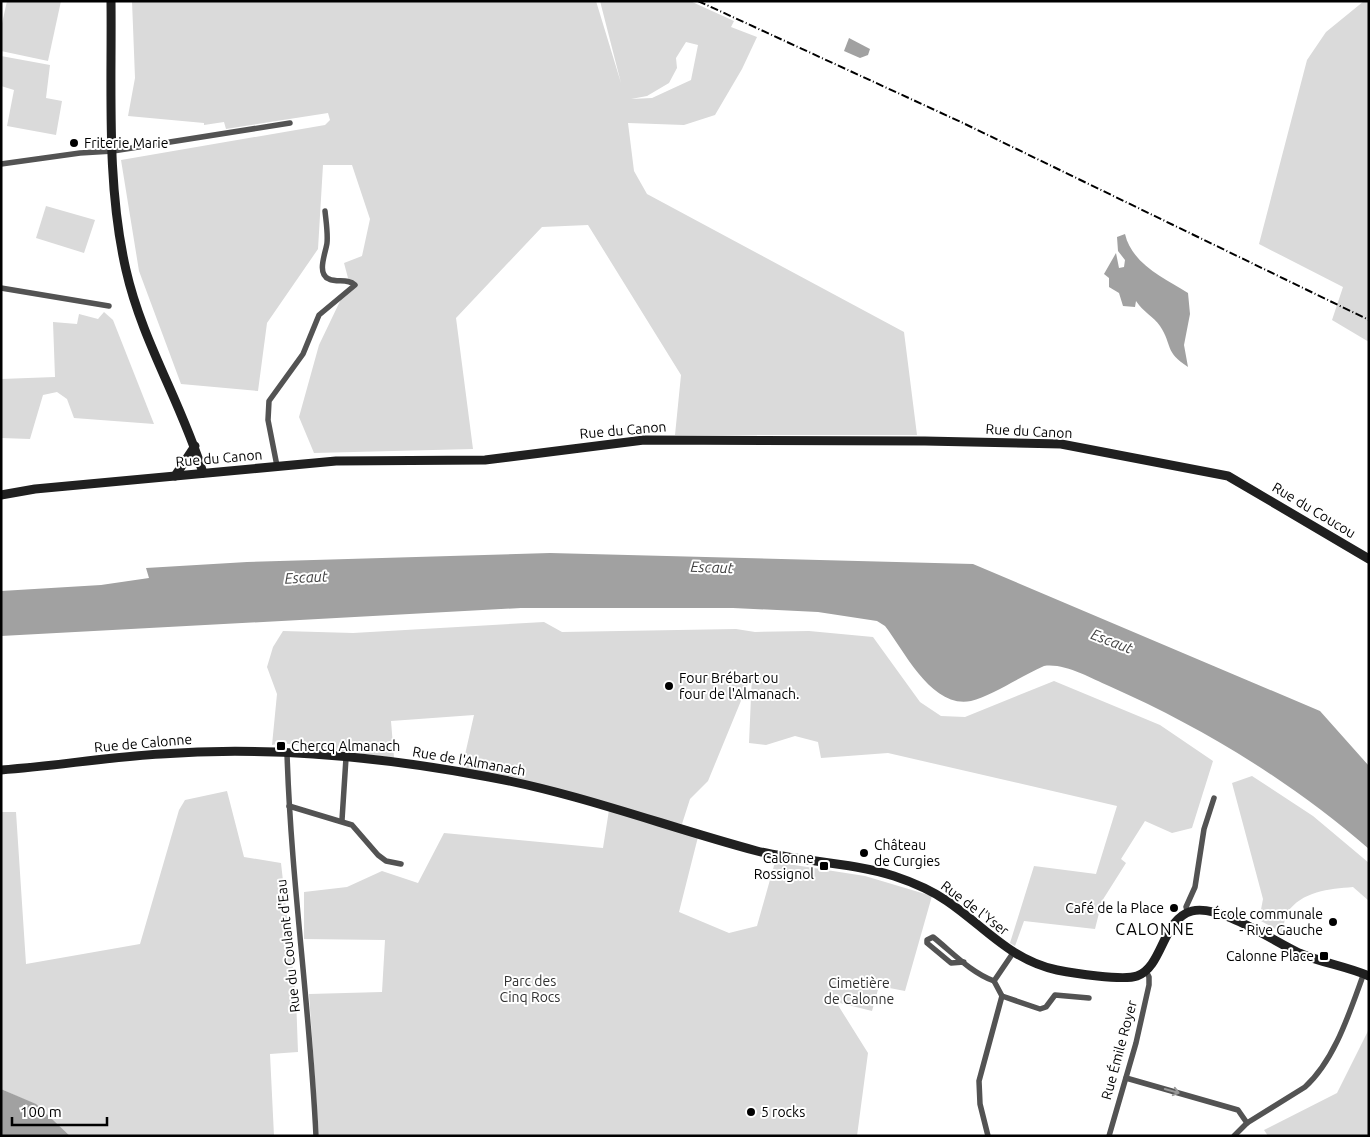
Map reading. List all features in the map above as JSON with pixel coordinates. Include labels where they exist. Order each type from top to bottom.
[{"type":"main road","points":[[111,1],[113,151],[116,210],[126,272],[138,312],[195,446],[203,473]]},
{"type":"main road","name":"Rue du Canon","points":[[1,495],[23,490],[336,461],[485,460],[644,440],[925,441],[1061,444],[1228,476],[1245,484]]},
{"type":"main road","points":[[175,476],[195,446]]},
{"type":"main road","name":"Rue du Coucou","points":[[1245,484],[1369,559]]},
{"type":"main road","name":"Rue de Calonne","points":[[1,770],[161,754],[221,751],[287,753]]},
{"type":"main road","name":"Rue de l'Almanach","points":[[287,753],[393,762],[490,777],[587,799],[642,815]]},
{"type":"main road","name":"Rue de l'Yser","points":[[642,815],[758,851],[864,869],[904,880],[946,901],[1012,953],[1039,965],[1059,970],[1127,978],[1140,976],[1146,972]]},
{"type":"main road","points":[[1146,972],[1174,924],[1188,912],[1200,910],[1237,921],[1299,953],[1367,974]]},
{"type":"street","points":[[1,164],[80,152],[113,151],[290,123]]},
{"type":"street","points":[[277,466],[268,420],[268,401],[303,354],[319,315],[355,285],[352,282],[330,280],[325,276],[323,271],[327,242],[325,211]]},
{"type":"street","points":[[1,288],[109,306]]},
{"type":"street","name":"Rue du Coulant d'Eau","points":[[287,753],[296,915],[312,1056],[316,1136]]},
{"type":"street","points":[[342,820],[346,758]]},
{"type":"street","points":[[1188,912],[1186,907],[1195,887],[1204,829],[1214,798]]},
{"type":"street","points":[[289,806],[352,824],[378,855],[386,861],[401,864]]},
{"type":"street","points":[[964,962],[951,963],[927,943],[927,940],[933,937],[964,962],[980,976],[994,981],[1002,996],[1040,1010],[1046,1007],[1055,995],[1089,998]]},
{"type":"street","points":[[994,981],[1012,953]]},
{"type":"street","name":"Rue Émile Royer","points":[[1109,1136],[1136,1043],[1149,986],[1149,977],[1146,972]]},
{"type":"street","points":[[1234,1136],[1247,1123],[1305,1087],[1312,1080],[1340,1035],[1367,974]]},
{"type":"street","points":[[988,1136],[980,1104],[979,1080],[1002,996]]},
{"type":"street","points":[[1126,1078],[1238,1110],[1247,1123]]},
{"type":"green space","points":[[7,1],[61,1],[48,61],[1,51],[1,28]]},
{"type":"green space","points":[[132,1],[596,1],[621,83],[600,1],[690,1],[734,21],[731,27],[757,37],[742,69],[715,115],[684,125],[628,123],[634,171],[647,194],[904,332],[917,435],[675,435],[681,375],[588,225],[542,227],[456,318],[473,449],[314,453],[299,417],[319,345],[342,297],[355,285],[348,278],[344,263],[362,256],[370,219],[352,165],[323,165],[318,249],[267,323],[258,391],[181,384],[139,271],[121,160],[325,125],[330,120],[328,113],[226,129],[224,122],[204,125],[204,123],[128,116],[135,78]],"holes":[[[686,42],[698,45],[691,80],[652,98],[631,99],[647,96],[669,83],[677,68],[676,58]]]},
{"type":"green space","points":[[1364,1],[1369,1],[1369,342],[1332,320],[1343,287],[1259,244],[1307,60],[1326,32]]},
{"type":"green space","points":[[1,56],[50,65],[46,98],[62,101],[56,135],[7,126],[14,90],[1,86]]},
{"type":"green space","points":[[46,206],[95,220],[84,253],[36,238]]},
{"type":"green space","points":[[104,312],[113,320],[154,424],[74,418],[67,399],[57,392],[43,395],[30,439],[1,438],[1,379],[55,377],[53,322],[77,324],[79,314],[98,319]]},
{"type":"green space","points":[[544,622],[562,632],[736,629],[755,632],[809,631],[873,637],[920,702],[941,716],[965,717],[1054,681],[1160,725],[1213,761],[1192,828],[1172,833],[1145,821],[1121,859],[1126,863],[1102,901],[1095,929],[1024,921],[1015,946],[1010,943],[1034,866],[1096,874],[1117,806],[888,753],[821,758],[818,742],[795,736],[766,745],[749,743],[752,674],[708,781],[690,799],[682,824],[652,819],[462,768],[474,715],[391,721],[394,758],[281,743],[272,745],[277,694],[267,667],[273,647],[283,631],[353,633]]},
{"type":"green space","points":[[1252,776],[1313,816],[1369,863],[1369,901],[1353,887],[1326,890],[1308,896],[1293,906],[1286,915],[1283,933],[1259,920],[1263,899],[1232,783]]},
{"type":"green space","points":[[227,791],[244,857],[281,863],[296,997],[298,1052],[270,1054],[274,1136],[70,1136],[36,1105],[1,1089],[1,812],[16,812],[26,964],[140,944],[179,810],[185,800]]},
{"type":"green space","name":"Parc des Cinq Rocs","points":[[609,810],[699,833],[679,912],[729,933],[757,926],[775,862],[865,876],[932,896],[905,991],[879,986],[872,1011],[836,1002],[868,1053],[857,1136],[319,1136],[309,994],[382,992],[385,940],[304,939],[304,892],[347,887],[382,871],[418,883],[444,833],[603,848]]},
{"type":"green space","points":[[1369,1029],[1369,1136],[1268,1136],[1264,1130],[1337,1093]]},
{"type":"water","points":[[849,38],[870,49],[868,55],[860,58],[844,51]]},
{"type":"water","points":[[1125,234],[1134,254],[1142,262],[1159,276],[1188,293],[1190,314],[1184,345],[1188,367],[1175,357],[1164,333],[1155,320],[1136,301],[1135,307],[1123,306],[1119,293],[1109,287],[1109,278],[1104,274],[1116,253],[1119,268],[1124,267],[1125,260],[1118,251],[1117,237]]},
{"type":"water","name":"Escaut","points":[[550,553],[973,564],[1320,711],[1369,766],[1369,849],[1339,824],[1277,779],[1212,738],[1144,702],[1069,669],[1044,666],[988,695],[971,701],[957,701],[944,696],[932,688],[921,676],[885,626],[877,621],[818,612],[733,608],[521,608],[1,636],[1,591],[101,585],[149,578],[146,568],[247,562]]},
{"type":"water","points":[[1,1089],[36,1104],[70,1136],[1,1136]]},
{"type":"railway","points":[[698,1],[963,123],[1369,320]]},
{"type":"place","name":"Friterie Marie","points":[[74,143]]},
{"type":"place","name":"Four Brébart ou four de l'Almanach.","points":[[669,686]]},
{"type":"place","name":"Chercq Almanach","points":[[281,746]]},
{"type":"place","name":"Château de Curgies","points":[[864,853]]},
{"type":"place","name":"Calonne Rossignol","points":[[824,866]]},
{"type":"place","name":"Café de la Place","points":[[1174,908]]},
{"type":"place","name":"École communale - Rive Gauche","points":[[1333,922]]},
{"type":"place","name":"Calonne Place","points":[[1324,956]]},
{"type":"place","name":"5 rocks","points":[[751,1112]]},
{"type":"district","name":"CALONNE","points":[[1155,929]]},
{"type":"park label","name":"Cimetière de Calonne","points":[[859,992]]}]
